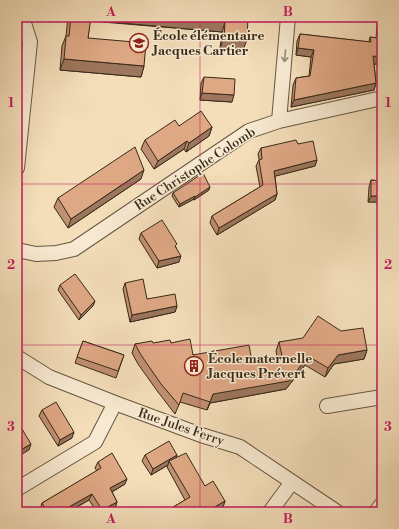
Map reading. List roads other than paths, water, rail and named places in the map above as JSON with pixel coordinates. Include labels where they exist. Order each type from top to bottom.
[{"type":"street","points":[[17,168],[30,42],[22,17]]},
{"type":"street","points":[[279,121],[288,17]]},
{"type":"street","name":"Rue Christophe Colomb","points":[[17,250],[36,254],[56,253],[74,249],[249,131],[279,121],[382,98]]},
{"type":"street","name":"Rue Jules Ferry","points":[[17,357],[49,377],[116,404],[201,435],[240,447],[337,512]]},
{"type":"street","points":[[327,406],[382,397]]},
{"type":"street","points":[[17,489],[95,442],[116,404]]},
{"type":"street","points":[[270,512],[292,482]]},
{"type":"street","points":[[376,512],[382,504]]},
{"type":"place","name":"École élémentaire Jacques Cartier","points":[[139,43]]},
{"type":"place","name":"École maternelle Jacques Prévert","points":[[194,366]]}]
